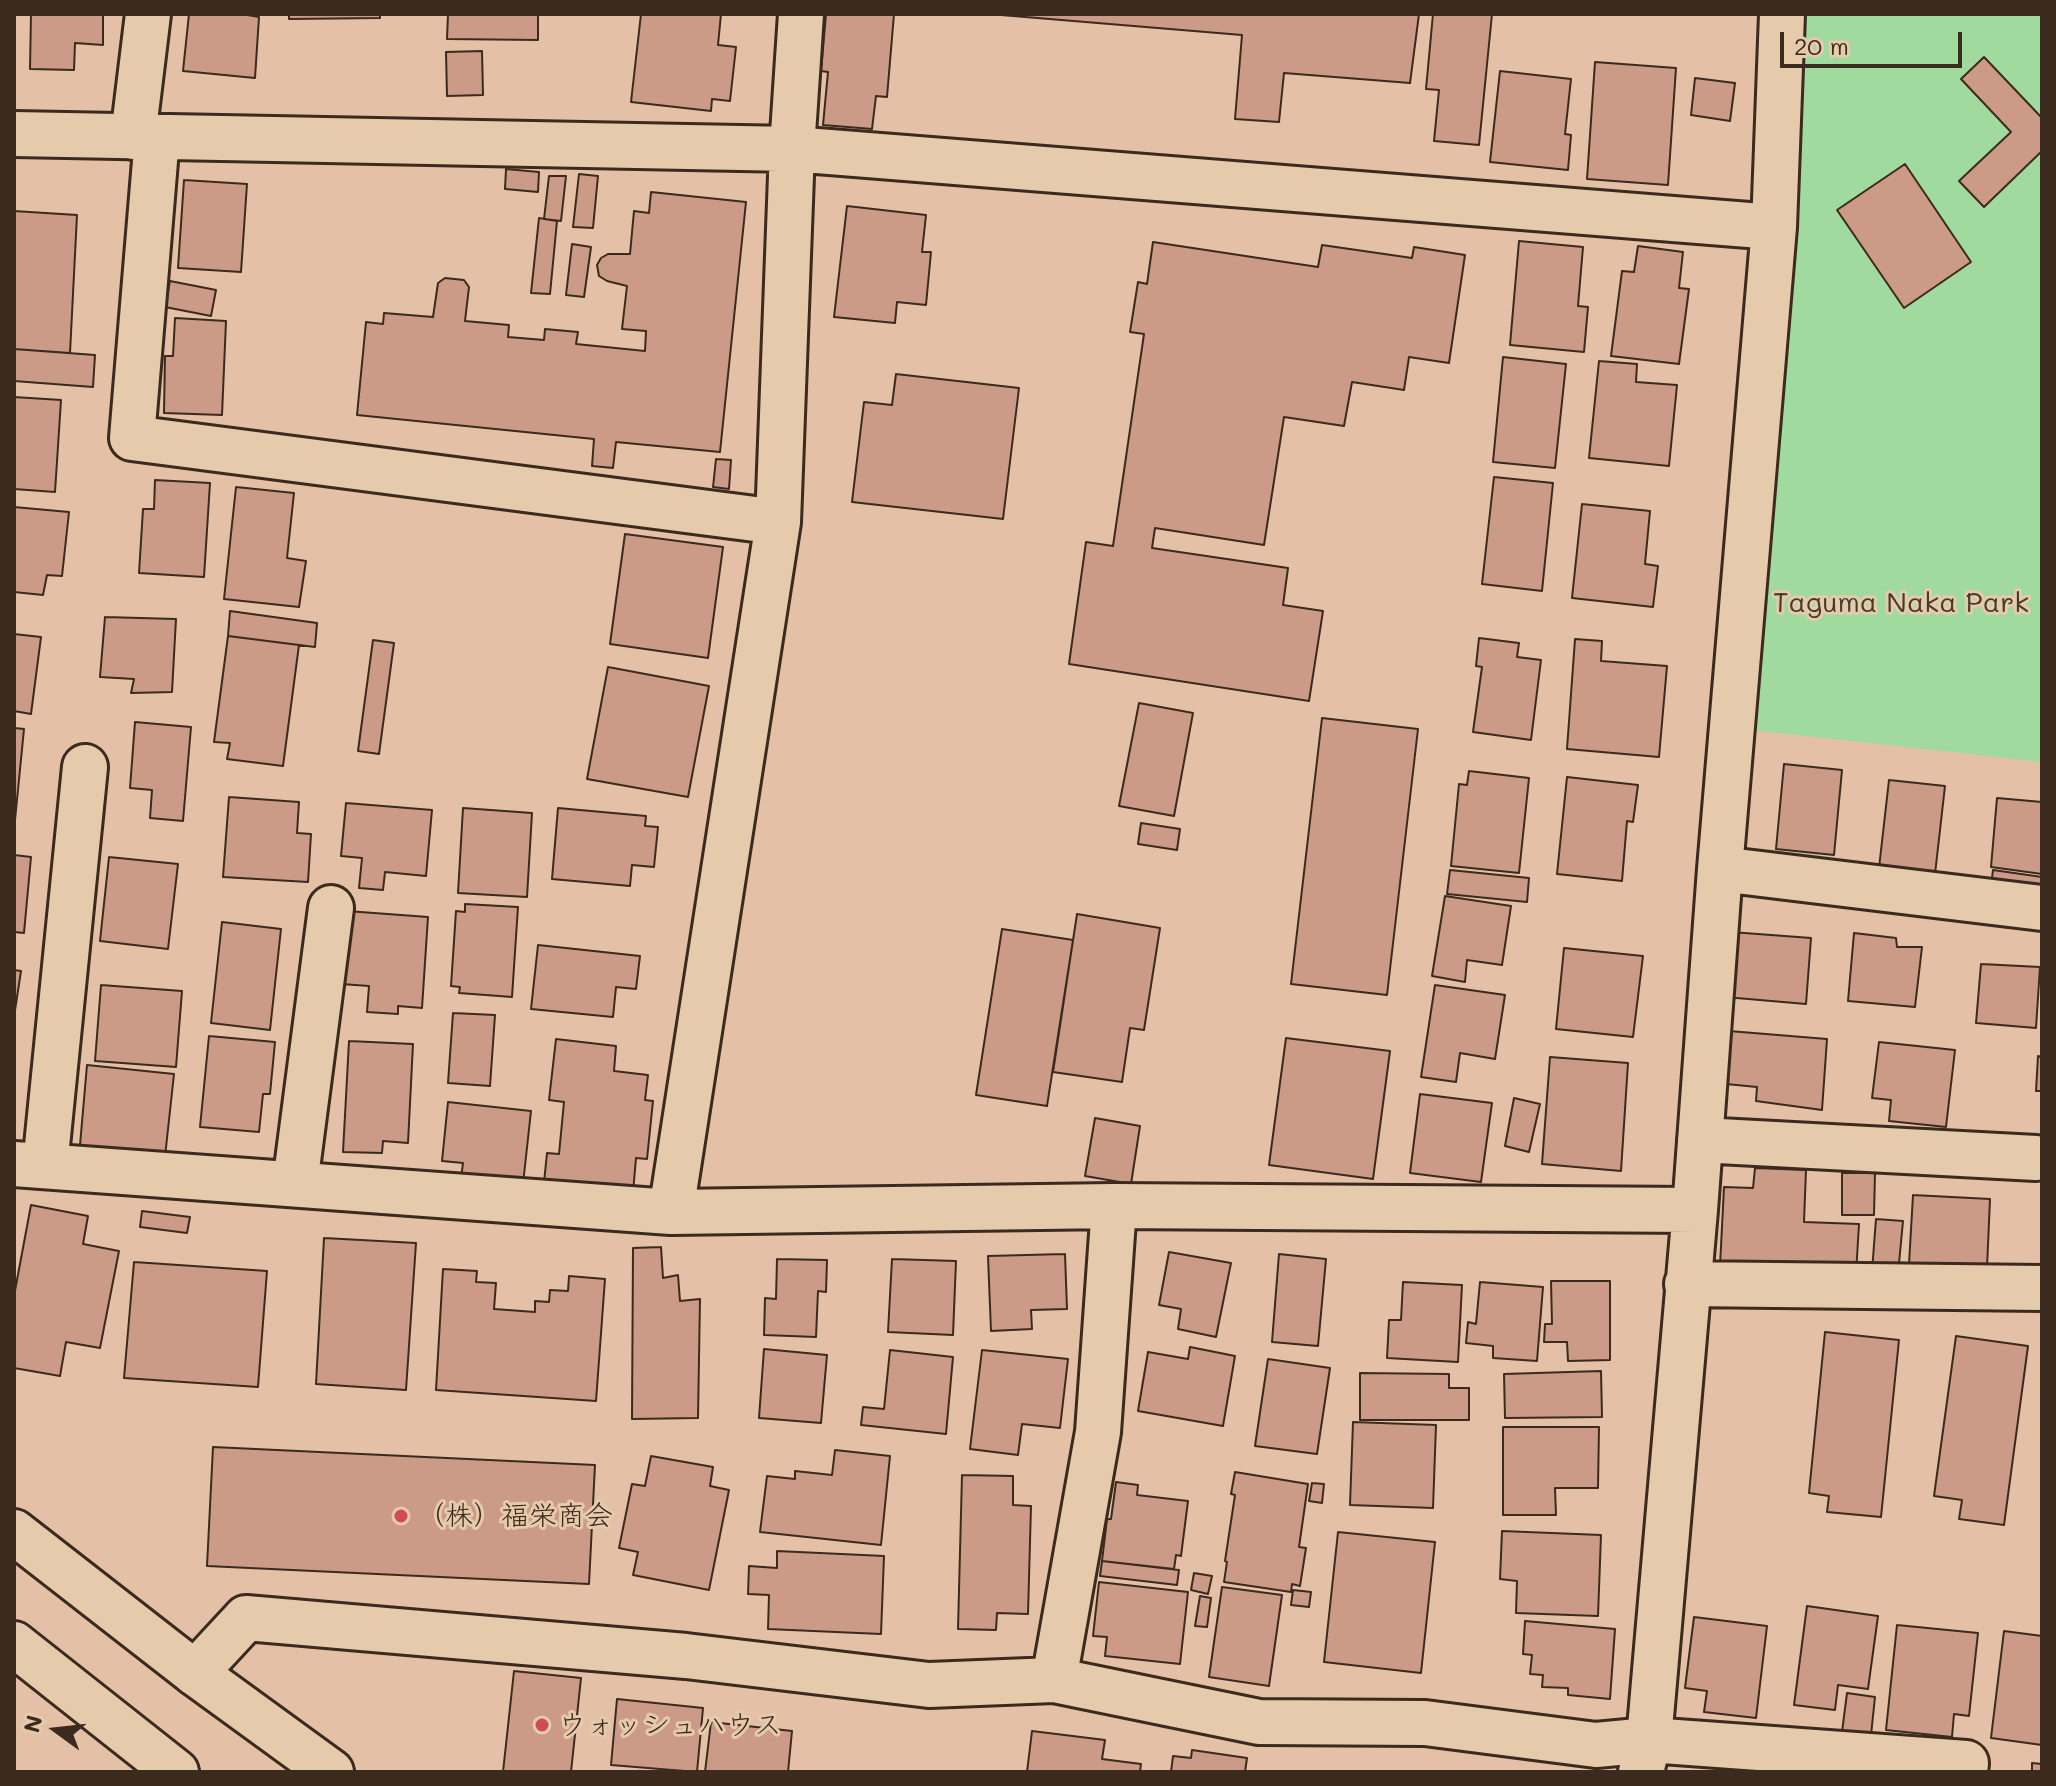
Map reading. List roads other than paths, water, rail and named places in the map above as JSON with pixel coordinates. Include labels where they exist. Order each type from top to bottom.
[{"type":"street","points":[[148,14],[132,438],[778,522]]},
{"type":"street","points":[[671,1212],[778,522],[792,149],[801,14]]},
{"type":"street","points":[[1645,1756],[1695,1210],[1774,227],[1782,14]]},
{"type":"street","points":[[14,134],[792,149],[1774,227]]},
{"type":"street","points":[[85,767],[30,1165],[671,1212],[1114,1206],[1695,1210]]},
{"type":"street","points":[[1720,869],[2042,908]]},
{"type":"street","points":[[295,1184],[331,908]]},
{"type":"street","points":[[1700,1140],[2036,1158]]},
{"type":"street","points":[[1054,1680],[1098,1432],[1114,1206]]},
{"type":"street","points":[[1687,1284],[2042,1288]]},
{"type":"street","points":[[14,1532],[195,1673],[331,1772]]},
{"type":"street","points":[[195,1673],[246,1618],[686,1656],[929,1685],[1054,1680],[1259,1722],[1425,1723],[1596,1745],[1645,1756],[1966,1763],[1965,1772]]},
{"type":"street","points":[[14,1644],[176,1772]]},
{"type":"place","name":"（株）福栄商会","points":[[401,1516]]},
{"type":"place","name":"ウォッシュハウス","points":[[542,1725]]},
{"type":"park label","name":"Taguma Naka Park","points":[[1901,603]]}]
